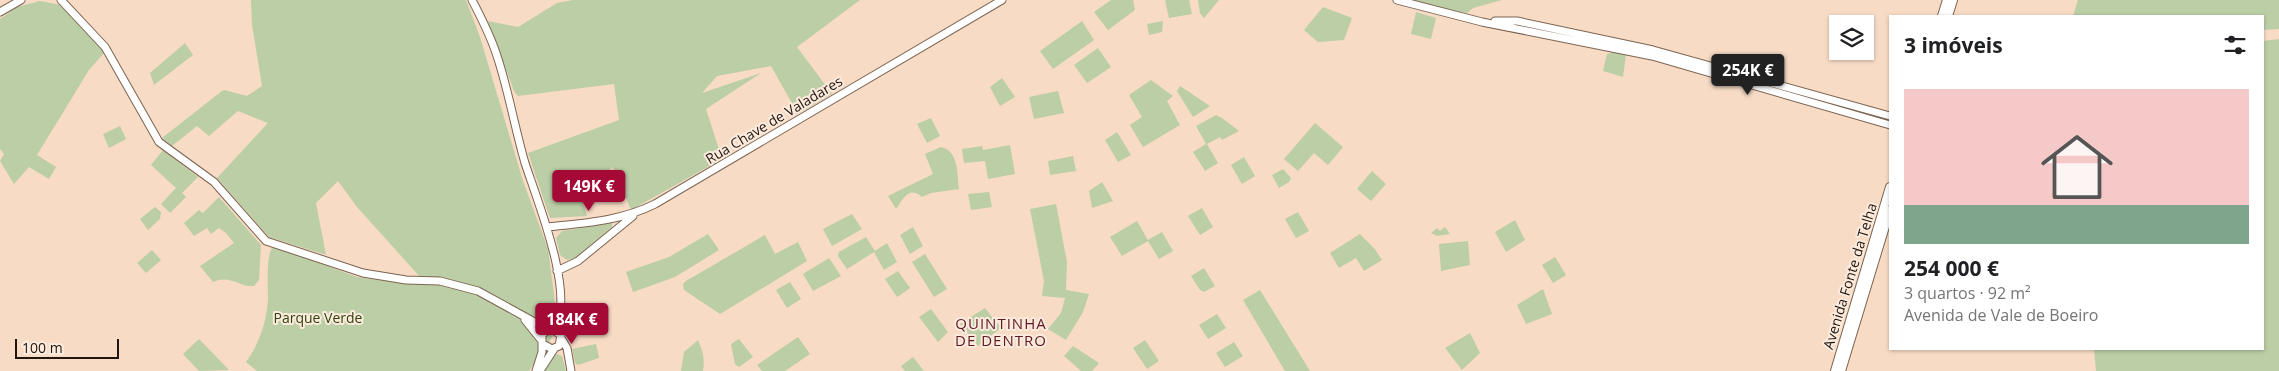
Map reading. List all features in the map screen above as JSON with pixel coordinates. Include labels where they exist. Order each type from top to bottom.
[{"type":"main road","points":[[1942,15],[1947,0]]},
{"type":"main road","points":[[1948,15],[1953,0]]},
{"type":"main road","name":"Avenida Fonte da Telha","points":[[1835,371],[1889,191]]},
{"type":"main road","name":"Avenida Fonte da Telha","points":[[1841,371],[1889,213]]},
{"type":"street","points":[[0,12],[10,0]]},
{"type":"street","points":[[0,12],[21,0]]},
{"type":"street","points":[[55,0],[69,8]]},
{"type":"street","points":[[61,0],[105,47],[159,142],[214,182],[266,241],[363,273],[384,278],[440,282],[478,291],[561,337],[566,345],[571,371]]},
{"type":"street","points":[[472,0],[498,59],[525,162],[547,227],[557,271],[560,306],[559,318],[550,330],[544,333],[538,371]]},
{"type":"street","name":"Rua Chave de Valadares","points":[[547,227],[602,221],[634,214],[670,196],[1002,0]]},
{"type":"street","points":[[1397,0],[1482,22],[1652,56],[1889,124]]},
{"type":"street","points":[[1482,22],[1517,21],[1628,44],[1889,116]]},
{"type":"street","points":[[557,271],[578,261],[634,214]]},
{"type":"street","points":[[538,371],[556,348],[561,337],[564,321],[560,306]]},
{"type":"street","points":[[516,311],[531,326],[546,348],[556,348],[565,353],[568,360]]},
{"type":"green space","points":[[251,0],[466,0],[480,37],[523,181],[548,249],[556,310],[553,322],[546,324],[478,288],[421,278],[357,207],[338,181],[316,203],[326,255],[269,237],[217,178],[268,123],[238,111],[209,136],[197,126],[172,146],[162,138],[222,91],[247,96],[262,86],[252,25]]},
{"type":"green space","points":[[573,0],[860,0],[797,47],[832,94],[798,114],[771,66],[717,76],[702,93],[761,73],[706,109],[722,159],[631,210],[613,167],[580,193],[587,216],[550,218],[528,153],[619,120],[614,84],[518,96],[514,91],[488,21],[518,27],[557,3]]},
{"type":"green space","points":[[1111,0],[1133,0],[1135,10],[1108,30],[1094,12]]},
{"type":"green space","points":[[1165,0],[1189,0],[1192,14],[1169,18]]},
{"type":"green space","points":[[1198,0],[1219,0],[1204,18],[1200,13]]},
{"type":"green space","points":[[1410,0],[1502,0],[1473,8],[1467,13],[1436,8]]},
{"type":"green space","points":[[2078,0],[2279,0],[2279,29],[2264,30],[2264,15],[2073,15]]},
{"type":"green space","points":[[40,1],[61,5],[100,44],[104,53],[89,70],[37,155],[56,167],[49,179],[29,167],[14,184],[0,161],[4,154],[0,149],[0,19],[17,7]]},
{"type":"green space","points":[[1323,7],[1352,18],[1344,40],[1318,42],[1304,30]]},
{"type":"green space","points":[[1416,12],[1436,18],[1431,39],[1411,34]]},
{"type":"green space","points":[[1082,21],[1094,40],[1053,69],[1040,51]]},
{"type":"green space","points":[[1163,21],[1162,32],[1149,35],[1147,24]]},
{"type":"green space","points":[[2279,39],[2279,371],[2096,371],[2094,350],[2264,350],[2264,41]]},
{"type":"green space","points":[[185,43],[193,55],[154,85],[150,73]]},
{"type":"green space","points":[[1098,48],[1111,67],[1087,83],[1074,65]]},
{"type":"green space","points":[[1614,52],[1626,54],[1623,77],[1603,71],[1607,54]]},
{"type":"green space","points":[[1002,78],[1015,97],[1000,106],[990,87]]},
{"type":"green space","points":[[1151,80],[1173,96],[1167,101],[1180,125],[1143,147],[1130,125],[1142,117],[1129,95]]},
{"type":"green space","points":[[1180,86],[1210,106],[1193,117],[1177,91]]},
{"type":"green space","points":[[1058,91],[1064,113],[1034,119],[1029,97]]},
{"type":"green space","points":[[1216,115],[1239,131],[1222,140],[1220,137],[1207,144],[1218,163],[1205,171],[1193,152],[1206,144],[1196,126]]},
{"type":"green space","points":[[931,118],[940,136],[927,143],[917,124]]},
{"type":"green space","points":[[1315,123],[1343,147],[1328,165],[1314,153],[1298,171],[1284,159]]},
{"type":"green space","points":[[120,126],[126,139],[109,148],[103,134]]},
{"type":"green space","points":[[1117,132],[1131,155],[1118,162],[1105,140]]},
{"type":"green space","points":[[1010,145],[1015,174],[988,179],[985,161],[964,163],[962,149],[982,146],[983,150]]},
{"type":"green space","points":[[941,147],[947,149],[954,158],[959,189],[931,193],[922,197],[909,193],[896,209],[888,196],[933,174],[925,154]]},
{"type":"green space","points":[[163,150],[198,177],[182,193],[186,197],[170,213],[161,204],[176,188],[151,165]]},
{"type":"green space","points":[[1073,156],[1076,171],[1050,175],[1048,161]]},
{"type":"green space","points":[[1244,157],[1255,176],[1242,184],[1231,165]]},
{"type":"green space","points":[[1283,169],[1291,178],[1289,182],[1279,188],[1272,175]]},
{"type":"green space","points":[[1372,171],[1386,184],[1371,201],[1357,189]]},
{"type":"green space","points":[[1102,182],[1113,201],[1092,208],[1089,191]]},
{"type":"green space","points":[[989,192],[992,207],[971,210],[968,194]]},
{"type":"green space","points":[[219,197],[261,245],[259,280],[254,286],[224,279],[213,282],[200,266],[234,243],[219,228],[211,234],[207,228],[194,236],[184,223],[199,210],[203,213]]},
{"type":"green space","points":[[1056,204],[1067,262],[1066,290],[1089,294],[1083,312],[1066,340],[1048,329],[1061,313],[1065,298],[1042,296],[1044,281],[1030,209]]},
{"type":"green space","points":[[155,207],[161,212],[160,219],[148,230],[140,219]]},
{"type":"green space","points":[[1202,208],[1213,227],[1200,235],[1188,216]]},
{"type":"green space","points":[[1298,212],[1309,231],[1296,238],[1285,219]]},
{"type":"green space","points":[[852,214],[862,229],[832,246],[823,229]]},
{"type":"green space","points":[[1515,220],[1525,240],[1506,252],[1495,232]]},
{"type":"green space","points":[[1137,221],[1148,240],[1162,232],[1173,251],[1159,259],[1148,241],[1122,256],[1110,237]]},
{"type":"green space","points":[[612,223],[612,227],[575,258],[567,260],[560,255],[556,238],[562,231]]},
{"type":"green space","points":[[913,227],[923,246],[910,254],[900,235]]},
{"type":"green space","points":[[1445,227],[1450,234],[1437,236],[1431,233],[1437,228],[1440,231]]},
{"type":"green space","points":[[708,234],[719,250],[675,277],[633,292],[626,272],[669,257]]},
{"type":"green space","points":[[1360,234],[1374,248],[1382,260],[1364,271],[1356,258],[1339,268],[1330,253]]},
{"type":"green space","points":[[765,235],[775,254],[798,242],[807,261],[720,314],[684,290],[683,284],[686,281]]},
{"type":"green space","points":[[866,237],[875,251],[887,243],[897,262],[884,270],[874,252],[847,269],[838,256],[839,252]]},
{"type":"green space","points":[[1468,241],[1470,265],[1441,271],[1439,244]]},
{"type":"green space","name":"Parque Verde","points":[[272,248],[279,248],[357,277],[408,284],[439,284],[478,293],[553,336],[529,371],[257,371],[246,362],[258,340],[266,316],[268,265]]},
{"type":"green space","points":[[152,250],[161,260],[146,273],[137,263]]},
{"type":"green space","points":[[925,254],[947,289],[934,297],[912,262]]},
{"type":"green space","points":[[1555,257],[1566,275],[1553,283],[1542,265]]},
{"type":"green space","points":[[829,258],[841,276],[813,291],[803,274]]},
{"type":"green space","points":[[1204,268],[1215,286],[1204,292],[1200,290],[1191,276]]},
{"type":"green space","points":[[898,271],[910,288],[897,297],[885,279]]},
{"type":"green space","points":[[790,282],[801,299],[787,308],[776,290]]},
{"type":"green space","points":[[1543,289],[1552,314],[1526,324],[1517,305]]},
{"type":"green space","points":[[1260,290],[1310,371],[1285,371],[1243,300]]},
{"type":"green space","points":[[985,308],[1001,328],[978,346],[960,324]]},
{"type":"green space","points":[[931,309],[948,332],[938,342],[919,317]]},
{"type":"green space","points":[[1217,314],[1226,328],[1208,339],[1199,325]]},
{"type":"green space","points":[[1470,333],[1480,353],[1462,370],[1445,348]]},
{"type":"green space","points":[[798,337],[810,354],[785,371],[762,371],[757,365]]},
{"type":"green space","points":[[199,339],[229,370],[199,371],[183,354]]},
{"type":"green space","points":[[739,339],[753,357],[739,367],[735,364],[731,344]]},
{"type":"green space","points":[[698,340],[703,356],[703,371],[681,371],[684,352]]},
{"type":"green space","points":[[1145,340],[1159,361],[1147,369],[1133,348]]},
{"type":"green space","points":[[1234,342],[1243,356],[1225,367],[1216,353]]},
{"type":"green space","points":[[596,344],[599,358],[578,365],[575,363],[572,349]]},
{"type":"green space","points":[[1073,346],[1099,363],[1092,371],[1081,371],[1064,356]]},
{"type":"green space","points":[[557,354],[562,356],[566,371],[544,371],[552,357]]},
{"type":"green space","points":[[913,357],[924,371],[905,371],[901,366]]},
{"type":"district","name":"QUINTINHA DE DENTRO","points":[[1001,332]]}]
